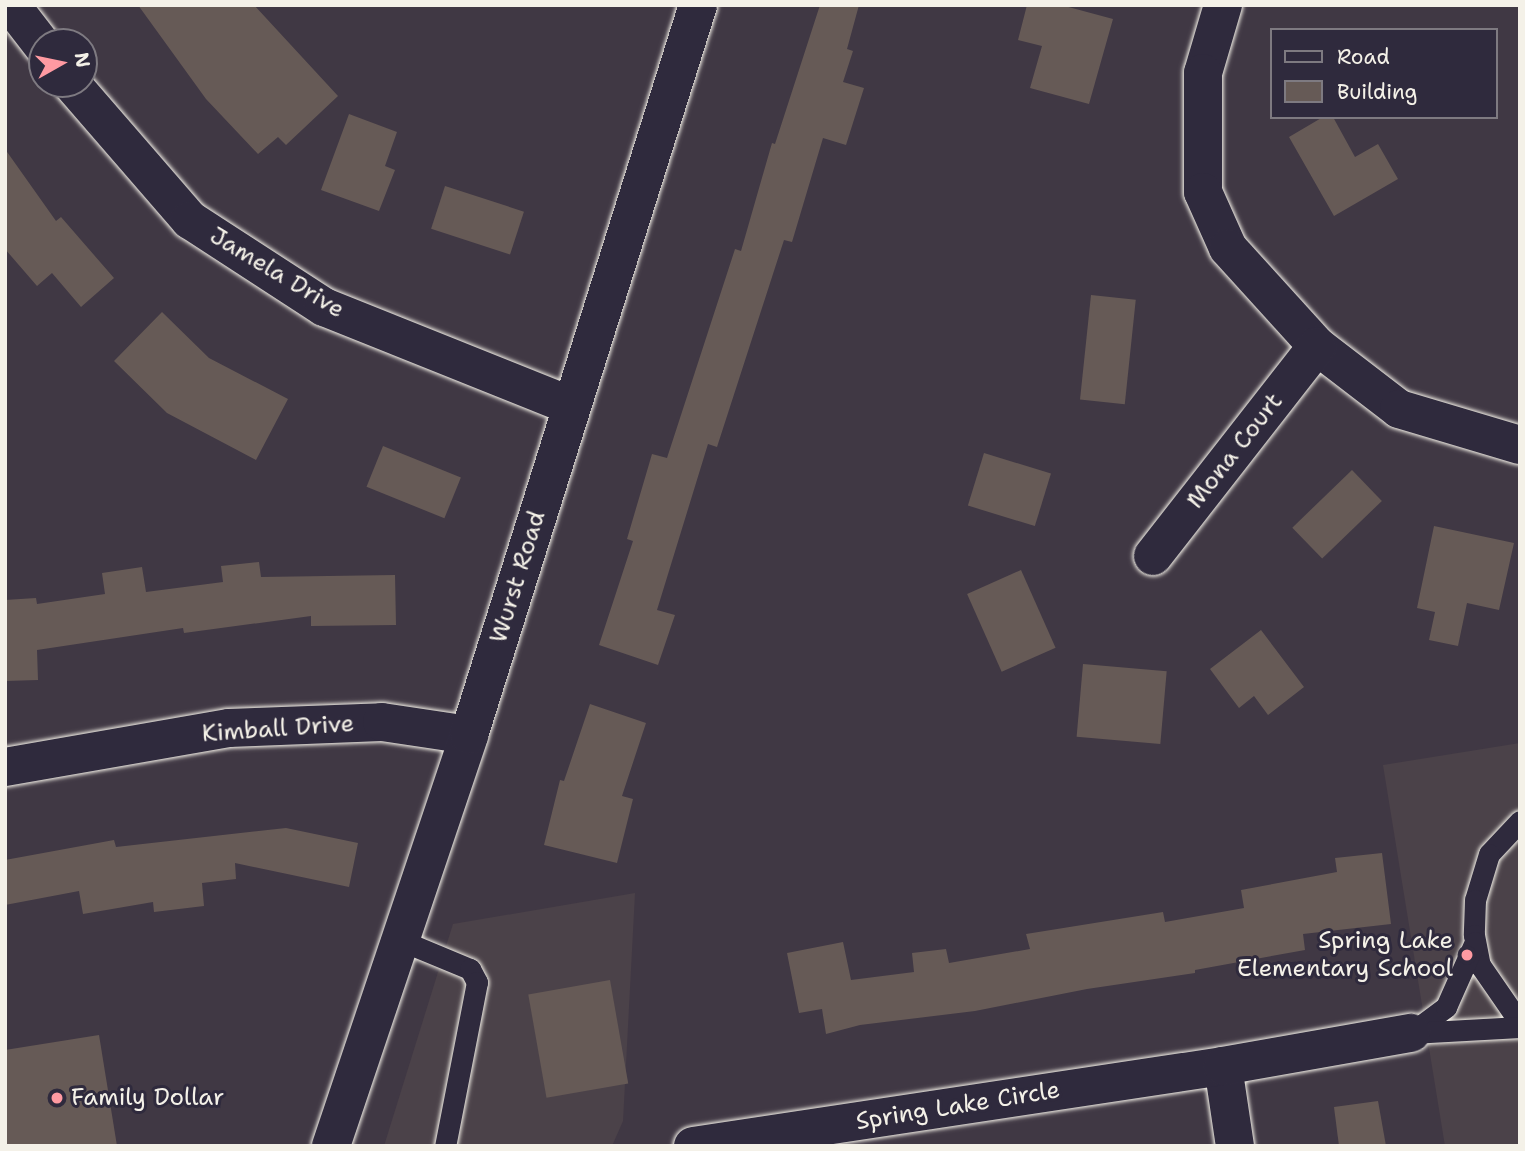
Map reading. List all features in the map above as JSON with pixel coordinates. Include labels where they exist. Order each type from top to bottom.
[{"type":"street","points":[[11,5],[29,28]]},
{"type":"street","name":"Wurst Road","points":[[331,1146],[469,735],[698,5]]},
{"type":"street","points":[[1223,5],[1203,73],[1203,192],[1228,248],[1317,346],[1399,409],[1520,445]]},
{"type":"street","name":"Jamela Drive","points":[[84,98],[190,219],[324,307],[571,406]]},
{"type":"street","name":"Mona Court","points":[[1153,555],[1317,346]]},
{"type":"street","name":"Kimball Drive","points":[[5,767],[229,728],[382,722],[469,735]]},
{"type":"street","name":"Spring Lake Circle","points":[[693,1146],[1223,1066],[1411,1033]]},
{"type":"street","points":[[1223,1066],[1235,1146]]},
{"type":"lane","points":[[1411,1033],[1520,1025],[1480,965],[1475,942],[1475,900],[1489,853],[1520,821]]},
{"type":"lane","points":[[400,940],[470,969],[477,982],[445,1146]]},
{"type":"lane","points":[[1411,1033],[1446,1007],[1475,942]]},
{"type":"shaded area","name":"Spring Lake Elementary School","points":[[1520,743],[1520,1146],[1445,1146],[1383,765]]},
{"type":"shaded area","points":[[635,893],[623,1121],[612,1146],[384,1146],[453,924]]},
{"type":"building","points":[[138,5],[254,5],[338,96],[286,145],[278,137],[258,154],[206,99]]},
{"type":"building","points":[[820,5],[859,5],[847,49],[853,51],[843,82],[864,88],[846,145],[823,138],[792,242],[784,240],[717,447],[708,444],[657,610],[675,615],[658,665],[599,645],[633,541],[627,539],[652,454],[667,458],[735,249],[741,251],[772,143],[775,144]]},
{"type":"building","points":[[1027,5],[1061,5],[1113,19],[1089,104],[1030,88],[1042,46],[1018,40]]},
{"type":"building","points":[[349,114],[397,132],[385,166],[395,170],[379,211],[321,190]]},
{"type":"building","points":[[1320,119],[1334,119],[1355,157],[1378,144],[1398,179],[1334,216],[1289,137]]},
{"type":"building","points":[[5,149],[56,221],[61,217],[114,278],[81,307],[52,273],[37,286],[5,249]]},
{"type":"building","points":[[445,186],[524,212],[510,254],[431,229]]},
{"type":"building","points":[[1091,295],[1136,300],[1125,404],[1080,399]]},
{"type":"building","points":[[162,312],[209,358],[288,399],[256,460],[167,413],[114,361]]},
{"type":"building","points":[[383,446],[461,477],[444,518],[367,487]]},
{"type":"building","points":[[984,453],[1051,473],[1035,526],[968,506]]},
{"type":"building","points":[[1352,470],[1382,501],[1322,559],[1292,528]]},
{"type":"building","points":[[1434,526],[1514,543],[1499,610],[1467,603],[1458,646],[1429,640],[1435,612],[1417,608]]},
{"type":"building","points":[[259,562],[261,577],[395,575],[396,625],[311,626],[311,616],[184,633],[183,628],[37,650],[38,680],[5,681],[5,600],[36,598],[37,604],[105,594],[102,573],[142,567],[146,592],[223,582],[221,566]]},
{"type":"building","points":[[1021,570],[1056,648],[1002,672],[967,594]]},
{"type":"building","points":[[1261,630],[1304,687],[1268,715],[1254,696],[1239,708],[1210,669]]},
{"type":"building","points":[[1083,664],[1167,671],[1160,744],[1077,737]]},
{"type":"building","points":[[590,704],[646,723],[622,796],[633,799],[617,863],[544,845],[560,780],[564,781]]},
{"type":"building","points":[[286,828],[358,843],[349,887],[235,863],[236,879],[202,883],[204,906],[154,912],[153,902],[83,914],[79,891],[5,905],[5,860],[114,840],[116,847]]},
{"type":"building","points":[[1382,853],[1391,924],[1303,934],[1305,950],[1195,970],[1195,973],[1087,989],[975,1011],[860,1025],[826,1034],[822,1009],[799,1013],[787,953],[843,942],[851,980],[914,972],[912,953],[946,949],[949,963],[1030,949],[1026,934],[1163,912],[1165,922],[1244,908],[1241,890],[1337,872],[1335,858]]},
{"type":"building","points":[[610,980],[628,1083],[546,1098],[528,994]]},
{"type":"building","name":"Family Dollar","points":[[99,1035],[117,1146],[5,1146],[5,1050]]},
{"type":"building","points":[[1378,1101],[1386,1146],[1339,1146],[1334,1107]]},
{"type":"place","name":"Spring Lake Elementary School","points":[[1467,955]]},
{"type":"place","name":"Family Dollar","points":[[57,1098]]}]
